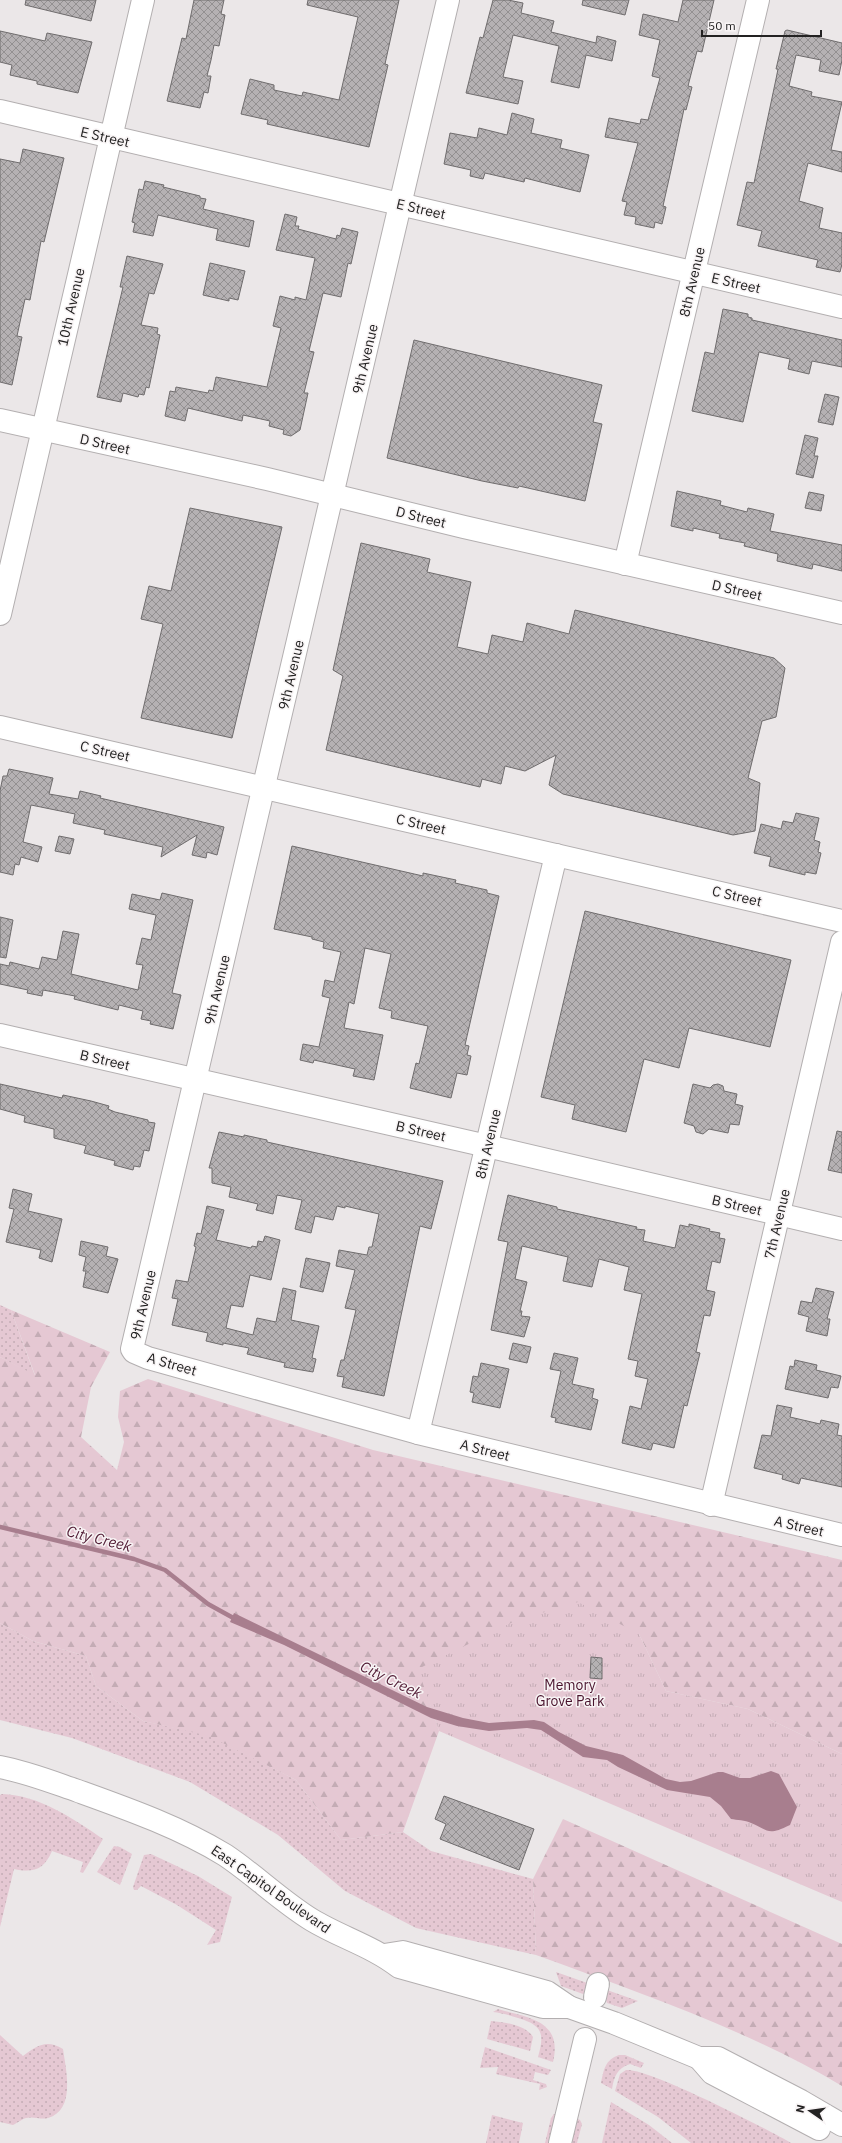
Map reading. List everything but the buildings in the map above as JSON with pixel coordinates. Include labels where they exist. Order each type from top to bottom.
[{"type":"street","name":"10th Avenue","points":[[0,614],[143,0]]},
{"type":"street","name":"9th Avenue","points":[[132,1349],[448,0]]},
{"type":"street","name":"8th Avenue","points":[[625,564],[758,0]]},
{"type":"street","name":"E Street","points":[[0,111],[842,307]]},
{"type":"street","name":"D Street","points":[[0,420],[842,613]]},
{"type":"street","name":"C Street","points":[[0,727],[842,921]]},
{"type":"street","name":"8th Avenue","points":[[418,1433],[556,855]]},
{"type":"street","name":"7th Avenue","points":[[711,1505],[780,1214],[842,942]]},
{"type":"street","name":"B Street","points":[[0,1035],[842,1229]]},
{"type":"street","name":"A Street","points":[[132,1349],[134,1352],[148,1358],[418,1433],[842,1536]]},
{"type":"street","name":"East Capitol Boulevard","points":[[0,1767],[40,1778],[95,1797],[178,1830],[245,1868],[311,1919],[353,1942],[384,1955],[399,1967],[543,2007],[570,2007],[614,2023],[699,2058],[718,2058],[788,2094],[842,2125]]},
{"type":"street","points":[[560,2143],[585,2039]]},
{"type":"street","name":"East Capitol Boulevard","points":[[699,2058],[712,2073],[774,2104],[834,2138],[842,2140]]},
{"type":"green space","points":[[0,1305],[11,1310],[35,1376],[0,1357]]},
{"type":"green space","points":[[11,1310],[110,1352],[91,1387],[81,1437],[117,1470],[124,1442],[118,1417],[120,1391],[148,1379],[373,1450],[842,1560],[842,1754],[748,1709],[666,1691],[639,1634],[419,1669],[439,1731],[403,1832],[341,1840],[296,1780],[209,1736],[143,1721],[96,1686],[86,1656],[33,1641],[0,1623],[0,1357],[35,1375]]},
{"type":"green space","name":"Memory Grove Park","points":[[578,1602],[639,1634],[666,1691],[748,1709],[842,1754],[842,1902],[439,1731],[418,1669],[515,1621]]},
{"type":"green space","points":[[0,1623],[33,1641],[86,1656],[96,1686],[143,1721],[209,1735],[296,1780],[341,1840],[403,1832],[431,1851],[533,1879],[536,1955],[416,1928],[345,1891],[278,1835],[190,1782],[72,1738],[0,1720]]},
{"type":"green space","points":[[0,1795],[16,1795],[43,1803],[68,1816],[103,1839],[83,1873],[80,1872],[83,1862],[52,1851],[45,1862],[37,1869],[27,1871],[14,1869],[0,1927]]},
{"type":"green space","points":[[563,1819],[842,1944],[842,2086],[768,2047],[692,2013],[536,1955],[533,1879]]},
{"type":"green space","points":[[114,1846],[120,1847],[132,1854],[120,1885],[97,1872]]},
{"type":"green space","points":[[151,1854],[198,1876],[232,1897],[220,1942],[207,1945],[216,1930],[177,1905],[141,1886],[137,1890],[134,1890],[133,1887],[144,1855]]},
{"type":"green space","points":[[556,1972],[590,1984],[588,1991],[583,1994],[561,1986]]},
{"type":"green space","points":[[607,1990],[638,2001],[622,2008],[607,2003],[605,1998]]},
{"type":"green space","points":[[498,2009],[531,2019],[548,2029],[553,2037],[555,2048],[553,2062],[538,2057],[541,2036],[537,2027],[526,2021],[493,2012]]},
{"type":"green space","points":[[491,2021],[514,2025],[530,2033],[533,2037],[530,2051],[487,2039]]},
{"type":"green space","points":[[0,2035],[23,2056],[38,2046],[47,2044],[52,2044],[63,2049],[67,2088],[63,2107],[57,2114],[48,2118],[26,2118],[13,2125],[0,2122]]},
{"type":"green space","points":[[485,2047],[551,2070],[548,2075],[535,2072],[533,2080],[546,2084],[547,2087],[539,2090],[540,2084],[496,2074],[498,2067],[480,2068]]},
{"type":"green space","points":[[619,2055],[625,2055],[644,2063],[641,2068],[630,2064],[622,2068],[615,2077],[612,2089],[601,2083],[604,2069],[608,2062]]},
{"type":"green space","points":[[626,2070],[657,2078],[681,2088],[758,2125],[791,2143],[691,2143],[658,2117],[615,2091],[620,2074]]},
{"type":"green space","points":[[611,2102],[649,2125],[672,2143],[602,2143]]},
{"type":"green space","points":[[554,2114],[559,2114],[552,2143],[545,2143],[551,2118]]},
{"type":"green space","points":[[492,2115],[523,2123],[519,2143],[486,2143]]},
{"type":"green space","points":[[576,2118],[580,2120],[582,2124],[577,2143],[570,2143]]},
{"type":"shaded area","points":[[234,1613],[427,1707],[463,1718],[489,1723],[534,1720],[544,1722],[559,1732],[586,1746],[623,1755],[666,1779],[680,1782],[691,1781],[718,1772],[723,1772],[740,1778],[750,1778],[771,1771],[779,1774],[797,1807],[790,1825],[777,1830],[769,1831],[749,1822],[731,1819],[721,1806],[710,1797],[667,1790],[618,1767],[607,1760],[583,1757],[541,1730],[527,1728],[489,1731],[457,1726],[431,1718],[284,1645],[230,1622]]},
{"type":"waterway","name":"City Creek","points":[[0,1527],[134,1559],[165,1570],[208,1604],[237,1620]]}]
